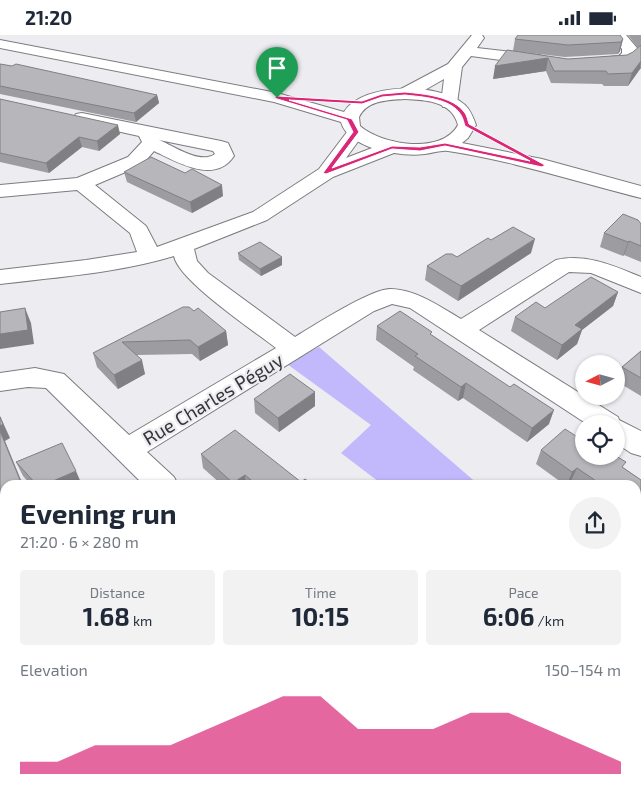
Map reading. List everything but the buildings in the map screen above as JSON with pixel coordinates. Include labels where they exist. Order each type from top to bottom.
[{"type":"street","points":[[405,93],[454,67],[479,35]]},
{"type":"street","points":[[579,64],[627,58],[630,51],[618,35]]},
{"type":"street","points":[[0,44],[277,98],[362,102],[382,96],[405,93],[428,96],[449,103],[463,113],[467,125],[542,165]]},
{"type":"street","points":[[466,51],[551,62]]},
{"type":"street","points":[[449,103],[454,67]]},
{"type":"street","points":[[277,98],[353,126],[371,141],[392,147],[420,149],[445,145],[461,136],[467,125]]},
{"type":"street","points":[[326,173],[353,126],[353,110],[362,102]]},
{"type":"street","points":[[0,191],[81,184],[135,161],[149,137],[64,114]]},
{"type":"street","points":[[445,145],[542,165],[641,192]]},
{"type":"street","points":[[0,277],[150,256],[183,246],[260,216],[326,173],[392,147]]},
{"type":"street","points":[[81,184],[139,230],[150,256]]},
{"type":"street","name":"Rue Charles Péguy","points":[[126,451],[294,349],[200,278],[186,263],[183,246]]},
{"type":"street","points":[[461,330],[564,265],[595,266],[641,286]]},
{"type":"street","points":[[294,349],[366,306],[390,296],[418,303],[594,415]]},
{"type":"street","name":"Rue Charles Péguy","points":[[0,382],[45,377],[55,381],[158,480]]},
{"type":"street","points":[[625,435],[641,445]]},
{"type":"shaded area","points":[[319,347],[473,480],[376,480],[341,453],[371,425],[287,364]]},
{"type":"route","points":[[405,93],[428,96],[449,103],[463,113],[467,125],[542,165],[445,145],[420,149],[392,147],[326,173],[356,132],[351,126],[349,119],[277,98],[362,102],[382,96],[405,93]]}]
